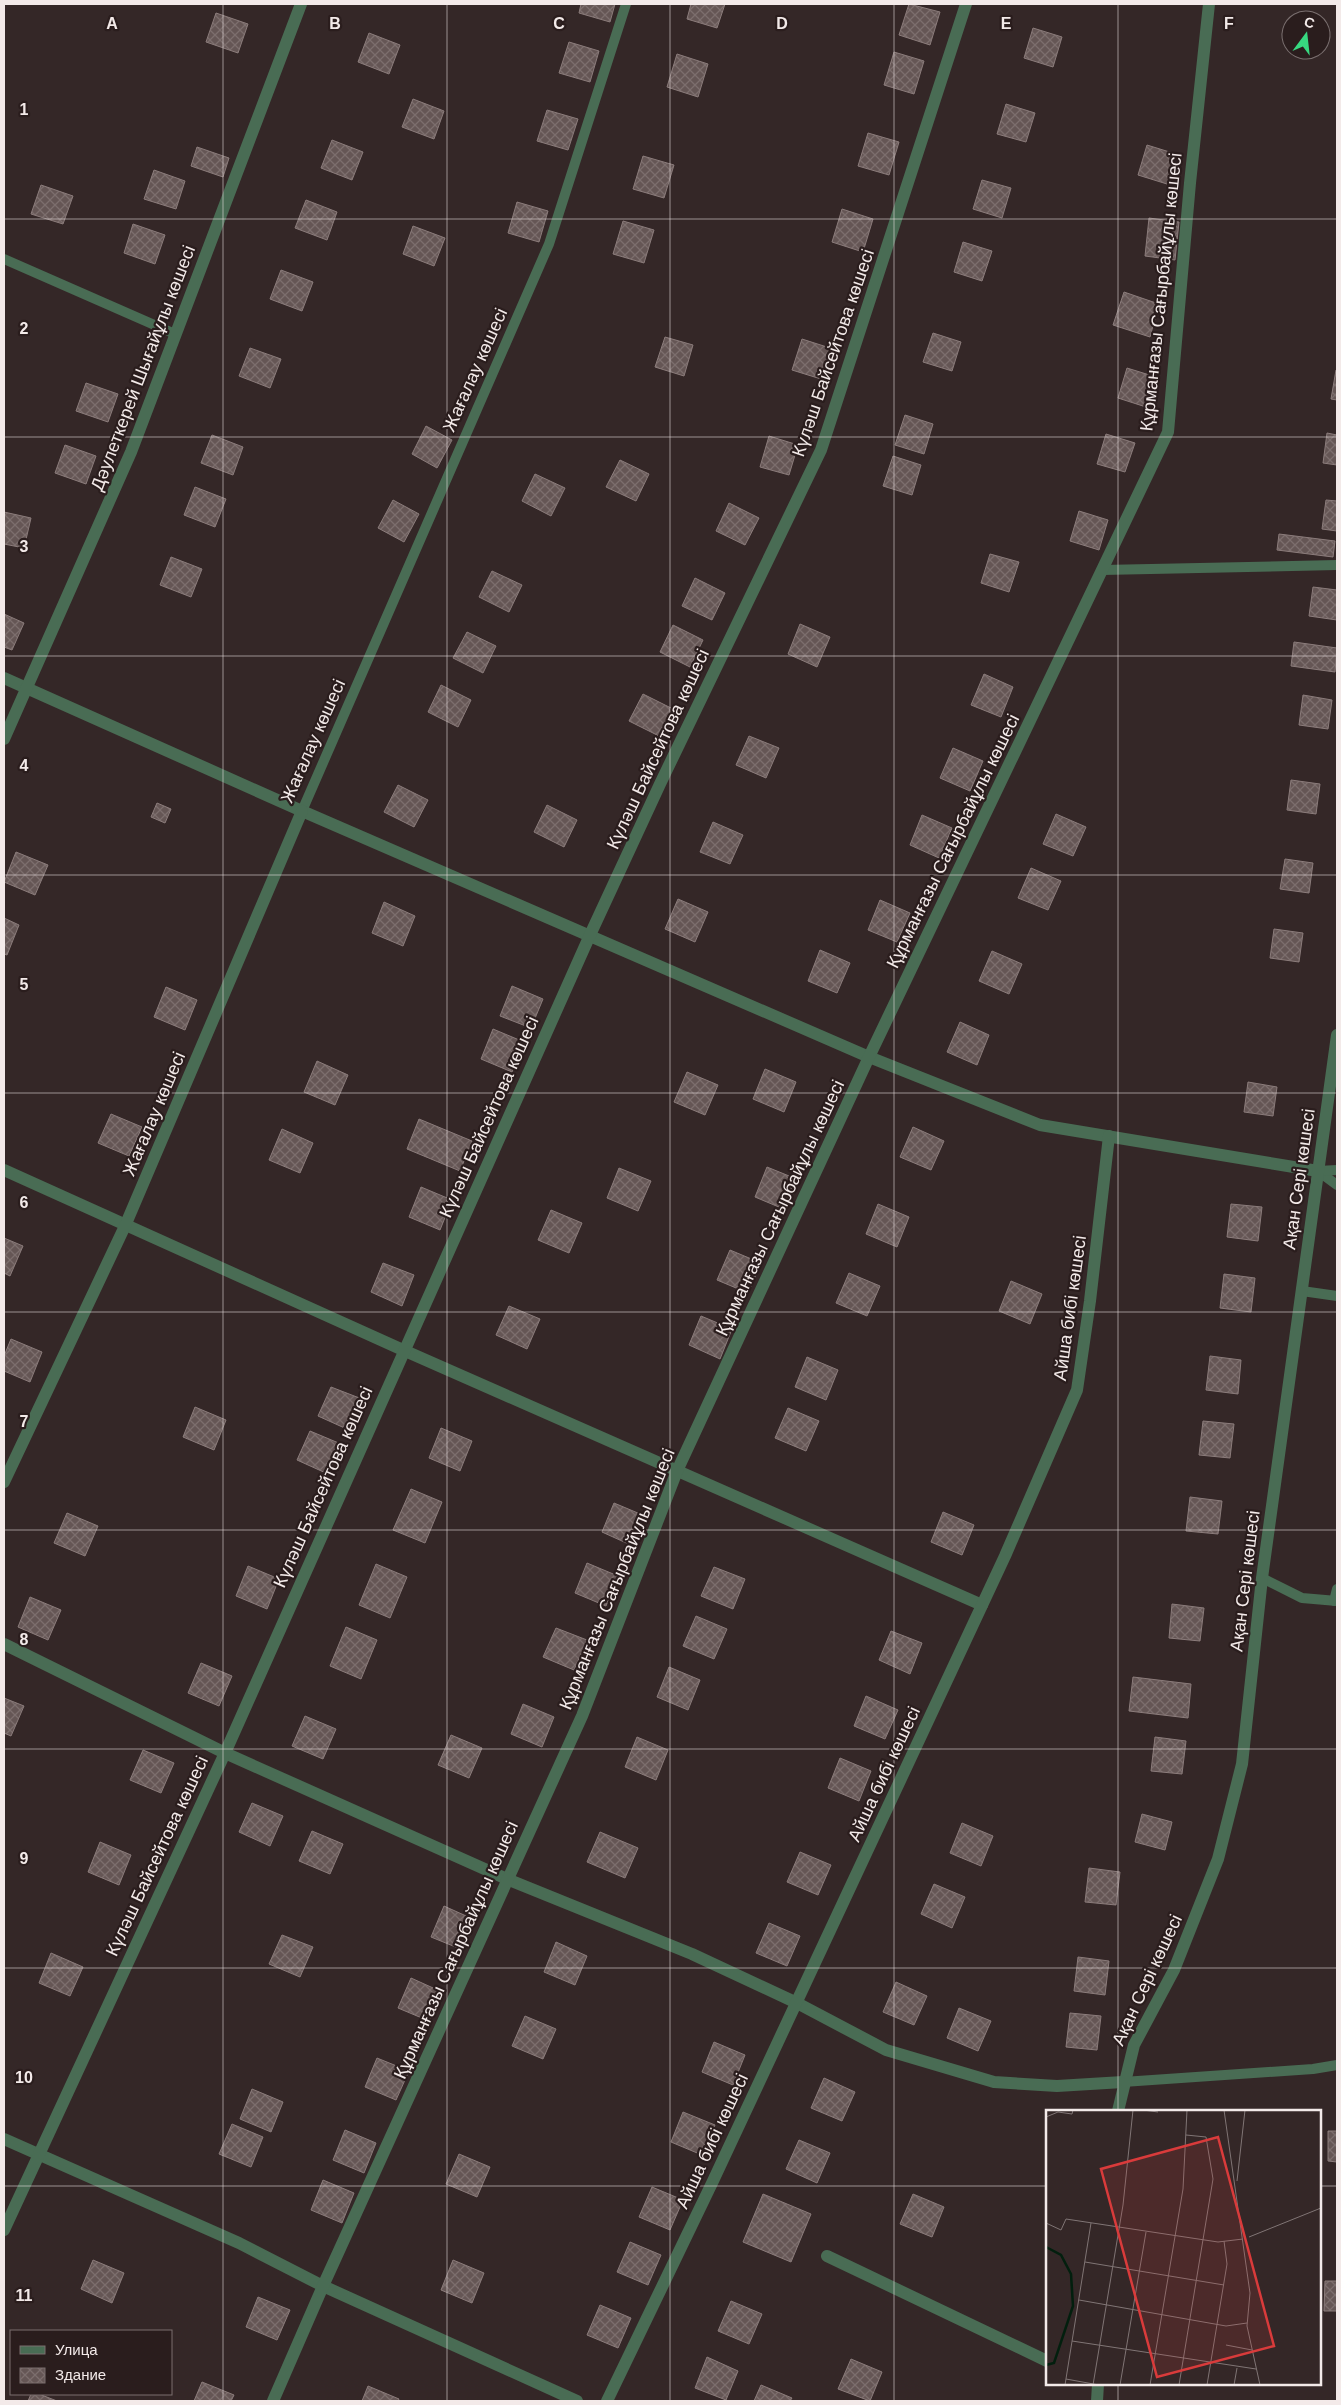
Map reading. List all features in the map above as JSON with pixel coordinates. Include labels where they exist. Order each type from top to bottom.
[{"type":"street","name":"Дәулеткерей Шығайұлы көшесі","points":[[4,739],[28,689],[131,452],[301,4]]},
{"type":"street","name":"Күләш Байсейтова көшесі","points":[[4,2230],[225,1753],[403,1350],[590,935],[660,784],[821,450],[966,4]]},
{"type":"street","name":"Құрманғазы Сағырбайұлы көшесі","points":[[273,2401],[322,2286],[582,1716],[677,1471],[869,1057],[1168,432],[1190,182],[1209,4]]},
{"type":"street","points":[[4,678],[869,1057],[1040,1125],[1318,1171]]},
{"type":"street","name":"Жағалау көшесі","points":[[4,1482],[125,1226],[302,810]]},
{"type":"street","name":"Ақан Сері көшесі","points":[[1118,2110],[1123,2082],[1134,2045],[1174,1970],[1218,1859],[1242,1764],[1262,1578],[1337,1035]]},
{"type":"street","name":"Айша бибі көшесі","points":[[607,2401],[797,2003],[982,1605],[1077,1390],[1090,1301],[1109,1136]]},
{"type":"street","points":[[4,1170],[403,1350],[982,1605]]},
{"type":"street","points":[[4,1644],[225,1753],[507,1878],[692,1954],[797,2003],[886,2050],[994,2082],[1057,2086],[1123,2082]]},
{"type":"street","points":[[4,2139],[239,2243],[322,2286],[577,2401]]},
{"type":"street","points":[[827,2256],[1046,2361]]},
{"type":"street","points":[[1097,2385],[1097,2401]]},
{"type":"lane","name":"Жағалау көшесі","points":[[302,810],[550,244],[626,4]]},
{"type":"lane","points":[[4,259],[175,334]]},
{"type":"lane","points":[[1102,570],[1337,566]]},
{"type":"lane","points":[[1318,1171],[1337,1170]]},
{"type":"lane","points":[[1318,1171],[1337,1185]]},
{"type":"lane","points":[[1302,1291],[1337,1296]]},
{"type":"lane","points":[[1262,1578],[1302,1598],[1335,1601],[1337,1589]]},
{"type":"lane","points":[[1123,2082],[1337,2066]]},
{"type":"building","points":[[581,4],[615,4],[610,22],[579,13]]},
{"type":"building","points":[[691,4],[725,4],[717,28],[687,19]]},
{"type":"building","points":[[909,4],[940,12],[930,45],[899,35]]},
{"type":"building","points":[[216,13],[248,24],[238,53],[206,42]]},
{"type":"building","points":[[1033,28],[1062,37],[1053,67],[1024,58]]},
{"type":"building","points":[[369,33],[400,45],[389,74],[358,62]]},
{"type":"building","points":[[569,42],[599,51],[590,82],[559,73]]},
{"type":"building","points":[[894,52],[924,61],[914,94],[884,85]]},
{"type":"building","points":[[677,54],[708,64],[698,97],[667,87]]},
{"type":"building","points":[[413,99],[444,111],[434,139],[402,127]]},
{"type":"building","points":[[1006,104],[1035,113],[1026,142],[997,134]]},
{"type":"building","points":[[547,110],[578,119],[568,150],[537,141]]},
{"type":"building","points":[[868,133],[899,142],[889,175],[858,166]]},
{"type":"building","points":[[332,140],[363,152],[352,180],[321,168]]},
{"type":"building","points":[[1147,145],[1176,154],[1167,184],[1138,175]]},
{"type":"building","points":[[197,147],[229,158],[223,177],[191,166]]},
{"type":"building","points":[[643,156],[674,165],[664,198],[633,189]]},
{"type":"building","points":[[154,170],[185,181],[176,209],[144,199]]},
{"type":"building","points":[[982,180],[1011,188],[1002,218],[973,209]]},
{"type":"building","points":[[41,185],[73,196],[63,224],[31,214]]},
{"type":"building","points":[[306,200],[337,212],[327,240],[295,228]]},
{"type":"building","points":[[517,202],[548,211],[539,242],[508,233]]},
{"type":"building","points":[[842,209],[873,219],[863,252],[832,242]]},
{"type":"building","points":[[1149,218],[1179,222],[1175,260],[1145,256]]},
{"type":"building","points":[[623,221],[654,230],[644,263],[613,254]]},
{"type":"building","points":[[133,224],[165,235],[155,264],[124,253]]},
{"type":"building","points":[[413,226],[445,238],[434,266],[403,254]]},
{"type":"building","points":[[963,242],[992,251],[982,281],[954,272]]},
{"type":"building","points":[[281,270],[313,282],[302,311],[270,299]]},
{"type":"building","points":[[1124,292],[1159,304],[1150,337],[1113,325]]},
{"type":"building","points":[[933,333],[961,342],[952,371],[923,362]]},
{"type":"building","points":[[665,337],[693,345],[684,376],[655,367]]},
{"type":"building","points":[[802,339],[830,348],[821,379],[792,370]]},
{"type":"building","points":[[250,348],[281,359],[270,388],[239,376]]},
{"type":"building","points":[[1127,368],[1156,377],[1146,407],[1118,398]]},
{"type":"building","points":[[1337,370],[1337,400],[1331,399]]},
{"type":"building","points":[[86,383],[118,394],[108,422],[76,411]]},
{"type":"building","points":[[905,415],[933,424],[924,454],[895,445]]},
{"type":"building","points":[[426,426],[452,440],[437,468],[412,454]]},
{"type":"building","points":[[1327,433],[1337,435],[1337,465],[1323,463]]},
{"type":"building","points":[[1106,434],[1135,443],[1125,472],[1097,464]]},
{"type":"building","points":[[212,435],[243,447],[233,475],[201,463]]},
{"type":"building","points":[[769,436],[798,445],[789,475],[760,467]]},
{"type":"building","points":[[65,445],[96,456],[86,484],[55,473]]},
{"type":"building","points":[[893,456],[921,465],[912,495],[883,486]]},
{"type":"building","points":[[620,460],[649,474],[636,501],[606,487]]},
{"type":"building","points":[[535,474],[565,488],[551,516],[522,501]]},
{"type":"building","points":[[195,487],[226,499],[215,527],[184,515]]},
{"type":"building","points":[[393,500],[419,514],[404,542],[378,528]]},
{"type":"building","points":[[1326,500],[1337,501],[1337,531],[1322,529]]},
{"type":"building","points":[[729,503],[759,518],[745,545],[716,531]]},
{"type":"building","points":[[1079,511],[1108,520],[1099,550],[1070,541]]},
{"type":"building","points":[[4,512],[31,518],[24,548],[4,544]]},
{"type":"building","points":[[1279,534],[1335,541],[1333,557],[1277,550]]},
{"type":"building","points":[[990,554],[1019,562],[1009,592],[981,583]]},
{"type":"building","points":[[171,557],[202,569],[191,597],[160,585]]},
{"type":"building","points":[[492,571],[522,585],[509,612],[479,597]]},
{"type":"building","points":[[695,578],[725,593],[712,620],[682,606]]},
{"type":"building","points":[[1313,587],[1337,590],[1337,620],[1309,616]]},
{"type":"building","points":[[4,614],[24,623],[12,650],[4,647]]},
{"type":"building","points":[[800,624],[830,637],[817,667],[788,654]]},
{"type":"building","points":[[673,625],[703,640],[690,667],[660,652]]},
{"type":"building","points":[[467,632],[496,646],[483,673],[453,658]]},
{"type":"building","points":[[1294,642],[1337,648],[1335,672],[1291,666]]},
{"type":"building","points":[[984,674],[1013,687],[1001,717],[971,705]]},
{"type":"building","points":[[441,685],[471,700],[458,727],[428,712]]},
{"type":"building","points":[[643,694],[673,709],[659,736],[629,721]]},
{"type":"building","points":[[1303,695],[1332,700],[1328,729],[1299,725]]},
{"type":"building","points":[[749,736],[779,748],[766,778],[736,765]]},
{"type":"building","points":[[953,748],[983,761],[970,791],[940,778]]},
{"type":"building","points":[[1291,780],[1320,784],[1316,814],[1287,810]]},
{"type":"building","points":[[398,785],[428,800],[414,827],[384,812]]},
{"type":"building","points":[[157,803],[171,809],[165,823],[151,817]]},
{"type":"building","points":[[547,805],[577,820],[564,847],[534,832]]},
{"type":"building","points":[[1056,814],[1086,827],[1073,856],[1043,844]]},
{"type":"building","points":[[922,815],[952,828],[939,858],[910,845]]},
{"type":"building","points":[[713,822],[743,835],[730,864],[700,852]]},
{"type":"building","points":[[16,852],[48,865],[35,895],[4,882]]},
{"type":"building","points":[[1285,859],[1313,863],[1309,893],[1280,889]]},
{"type":"building","points":[[1031,868],[1061,881],[1048,910],[1018,898]]},
{"type":"building","points":[[678,899],[708,912],[695,942],[665,929]]},
{"type":"building","points":[[880,900],[910,913],[897,942],[868,930]]},
{"type":"building","points":[[384,902],[415,916],[403,946],[372,933]]},
{"type":"building","points":[[4,918],[19,925],[7,955],[4,954]]},
{"type":"building","points":[[1274,929],[1303,933],[1299,962],[1270,958]]},
{"type":"building","points":[[820,950],[850,963],[837,993],[808,981]]},
{"type":"building","points":[[992,951],[1022,964],[1009,994],[979,981]]},
{"type":"building","points":[[512,986],[543,999],[531,1028],[500,1016]]},
{"type":"building","points":[[166,987],[197,1000],[185,1030],[154,1017]]},
{"type":"building","points":[[960,1022],[989,1035],[977,1065],[947,1052]]},
{"type":"building","points":[[493,1029],[524,1042],[512,1072],[481,1059]]},
{"type":"building","points":[[317,1061],[348,1075],[335,1105],[304,1092]]},
{"type":"building","points":[[765,1069],[796,1082],[784,1112],[753,1099]]},
{"type":"building","points":[[687,1072],[718,1085],[705,1115],[674,1102]]},
{"type":"building","points":[[1248,1082],[1277,1087],[1273,1116],[1244,1112]]},
{"type":"building","points":[[111,1114],[142,1127],[129,1156],[98,1143]]},
{"type":"building","points":[[419,1119],[472,1141],[460,1171],[407,1149]]},
{"type":"building","points":[[913,1127],[944,1141],[931,1170],[900,1157]]},
{"type":"building","points":[[282,1129],[313,1143],[300,1173],[269,1160]]},
{"type":"building","points":[[767,1167],[799,1180],[786,1210],[755,1197]]},
{"type":"building","points":[[619,1168],[651,1181],[638,1211],[607,1198]]},
{"type":"building","points":[[421,1187],[452,1200],[440,1230],[409,1217]]},
{"type":"building","points":[[878,1204],[909,1217],[897,1247],[866,1234]]},
{"type":"building","points":[[1231,1204],[1262,1207],[1258,1241],[1227,1237]]},
{"type":"building","points":[[551,1210],[582,1223],[569,1253],[538,1240]]},
{"type":"building","points":[[4,1238],[23,1246],[10,1276],[4,1273]]},
{"type":"building","points":[[730,1250],[761,1263],[748,1293],[717,1280]]},
{"type":"building","points":[[383,1263],[414,1275],[402,1306],[371,1292]]},
{"type":"building","points":[[849,1273],[880,1286],[867,1316],[836,1303]]},
{"type":"building","points":[[1224,1274],[1255,1278],[1251,1312],[1220,1308]]},
{"type":"building","points":[[1011,1281],[1042,1294],[1030,1324],[999,1311]]},
{"type":"building","points":[[509,1306],[540,1319],[527,1349],[496,1335]]},
{"type":"building","points":[[701,1316],[732,1329],[720,1359],[689,1345]]},
{"type":"building","points":[[11,1339],[42,1352],[30,1382],[4,1371],[4,1356]]},
{"type":"building","points":[[1210,1356],[1241,1360],[1238,1394],[1206,1390]]},
{"type":"building","points":[[807,1357],[838,1370],[826,1400],[795,1387]]},
{"type":"building","points":[[331,1387],[362,1399],[349,1430],[318,1416]]},
{"type":"building","points":[[195,1407],[226,1420],[214,1450],[183,1437]]},
{"type":"building","points":[[788,1408],[819,1421],[806,1451],[775,1438]]},
{"type":"building","points":[[1203,1421],[1234,1424],[1230,1458],[1199,1455]]},
{"type":"building","points":[[441,1428],[472,1441],[460,1471],[429,1458]]},
{"type":"building","points":[[310,1431],[341,1444],[328,1474],[297,1460]]},
{"type":"building","points":[[411,1489],[442,1502],[425,1543],[393,1530]]},
{"type":"building","points":[[1190,1497],[1222,1501],[1218,1534],[1186,1531]]},
{"type":"building","points":[[614,1503],[645,1516],[633,1546],[602,1532]]},
{"type":"building","points":[[943,1512],[974,1525],[962,1555],[931,1542]]},
{"type":"building","points":[[67,1513],[98,1526],[85,1556],[54,1543]]},
{"type":"building","points":[[587,1563],[618,1576],[606,1606],[575,1593]]},
{"type":"building","points":[[376,1564],[407,1577],[390,1618],[359,1605]]},
{"type":"building","points":[[248,1566],[279,1579],[267,1609],[236,1596]]},
{"type":"building","points":[[714,1567],[745,1579],[733,1609],[701,1596]]},
{"type":"building","points":[[30,1597],[61,1610],[48,1640],[18,1627]]},
{"type":"building","points":[[1172,1604],[1204,1608],[1200,1641],[1169,1638]]},
{"type":"building","points":[[696,1616],[727,1629],[714,1659],[683,1646]]},
{"type":"building","points":[[346,1627],[377,1640],[361,1679],[330,1666]]},
{"type":"building","points":[[556,1628],[587,1640],[574,1670],[543,1657]]},
{"type":"building","points":[[891,1631],[922,1643],[910,1674],[879,1660]]},
{"type":"building","points":[[201,1663],[232,1676],[219,1706],[188,1693]]},
{"type":"building","points":[[669,1667],[700,1680],[688,1710],[657,1697]]},
{"type":"building","points":[[1133,1677],[1191,1684],[1188,1718],[1129,1711]]},
{"type":"building","points":[[866,1696],[898,1710],[885,1739],[854,1726]]},
{"type":"building","points":[[4,1698],[24,1706],[11,1736],[4,1733]]},
{"type":"building","points":[[523,1704],[554,1717],[542,1747],[511,1734]]},
{"type":"building","points":[[305,1716],[336,1729],[323,1759],[292,1746]]},
{"type":"building","points":[[451,1735],[482,1748],[469,1778],[438,1765]]},
{"type":"building","points":[[637,1737],[668,1750],[656,1780],[625,1767]]},
{"type":"building","points":[[1155,1737],[1186,1741],[1182,1774],[1151,1771]]},
{"type":"building","points":[[143,1750],[174,1763],[161,1793],[130,1780]]},
{"type":"building","points":[[840,1758],[871,1771],[859,1801],[828,1788]]},
{"type":"building","points":[[252,1803],[283,1816],[270,1846],[239,1832]]},
{"type":"building","points":[[1142,1814],[1172,1822],[1165,1850],[1135,1842]]},
{"type":"building","points":[[962,1823],[993,1836],[981,1866],[950,1853]]},
{"type":"building","points":[[312,1831],[343,1844],[330,1874],[299,1861]]},
{"type":"building","points":[[600,1832],[638,1848],[625,1878],[587,1862]]},
{"type":"building","points":[[100,1842],[131,1855],[119,1885],[88,1872]]},
{"type":"building","points":[[800,1852],[831,1865],[818,1895],[787,1882]]},
{"type":"building","points":[[1089,1868],[1120,1872],[1116,1905],[1085,1902]]},
{"type":"building","points":[[934,1884],[965,1897],[952,1928],[921,1914]]},
{"type":"building","points":[[444,1906],[475,1920],[463,1950],[431,1937]]},
{"type":"building","points":[[769,1923],[800,1936],[787,1966],[756,1953]]},
{"type":"building","points":[[282,1935],[313,1947],[300,1977],[269,1964]]},
{"type":"building","points":[[556,1942],[587,1956],[575,1985],[544,1972]]},
{"type":"building","points":[[51,1953],[83,1967],[70,1996],[39,1983]]},
{"type":"building","points":[[1078,1957],[1109,1961],[1105,1995],[1074,1991]]},
{"type":"building","points":[[411,1978],[442,1992],[429,2021],[398,2008]]},
{"type":"building","points":[[896,1982],[927,1996],[914,2025],[883,2012]]},
{"type":"building","points":[[959,2008],[991,2021],[978,2051],[947,2038]]},
{"type":"building","points":[[1070,2013],[1101,2016],[1097,2050],[1066,2047]]},
{"type":"building","points":[[525,2016],[556,2029],[543,2059],[512,2046]]},
{"type":"building","points":[[714,2042],[745,2055],[733,2085],[702,2072]]},
{"type":"building","points":[[377,2058],[409,2071],[396,2100],[365,2087]]},
{"type":"building","points":[[824,2078],[855,2092],[842,2121],[811,2108]]},
{"type":"building","points":[[252,2089],[283,2102],[271,2132],[240,2119]]},
{"type":"building","points":[[683,2112],[715,2125],[702,2155],[671,2142]]},
{"type":"building","points":[[232,2124],[263,2137],[251,2167],[219,2154]]},
{"type":"building","points":[[345,2130],[376,2143],[364,2173],[333,2160]]},
{"type":"building","points":[[1328,2131],[1337,2131],[1337,2162],[1328,2161]]},
{"type":"building","points":[[799,2140],[830,2153],[817,2183],[786,2169]]},
{"type":"building","points":[[459,2154],[490,2167],[477,2197],[446,2184]]},
{"type":"building","points":[[323,2180],[354,2193],[342,2223],[311,2210]]},
{"type":"building","points":[[652,2187],[683,2200],[670,2230],[639,2217]]},
{"type":"building","points":[[763,2194],[811,2214],[791,2262],[743,2242]]},
{"type":"building","points":[[913,2194],[944,2207],[932,2237],[900,2224]]},
{"type":"building","points":[[630,2242],[661,2255],[648,2285],[617,2272]]},
{"type":"building","points":[[93,2260],[124,2273],[112,2303],[81,2289]]},
{"type":"building","points":[[453,2260],[484,2273],[472,2303],[441,2290]]},
{"type":"building","points":[[1325,2281],[1337,2281],[1337,2311],[1324,2311]]},
{"type":"building","points":[[258,2297],[290,2310],[277,2340],[246,2327]]},
{"type":"building","points":[[731,2301],[762,2314],[749,2344],[718,2331]]},
{"type":"building","points":[[600,2305],[631,2318],[618,2348],[587,2335]]},
{"type":"building","points":[[707,2357],[738,2371],[726,2400],[695,2388]]},
{"type":"building","points":[[851,2359],[882,2372],[870,2401],[838,2389]]},
{"type":"building","points":[[202,2382],[234,2395],[231,2401],[194,2401]]},
{"type":"building","points":[[761,2385],[792,2398],[790,2401],[754,2401]]},
{"type":"building","points":[[368,2386],[399,2399],[398,2401],[362,2401]]},
{"type":"building","points":[[31,2395],[42,2395],[57,2401],[28,2401]]}]
